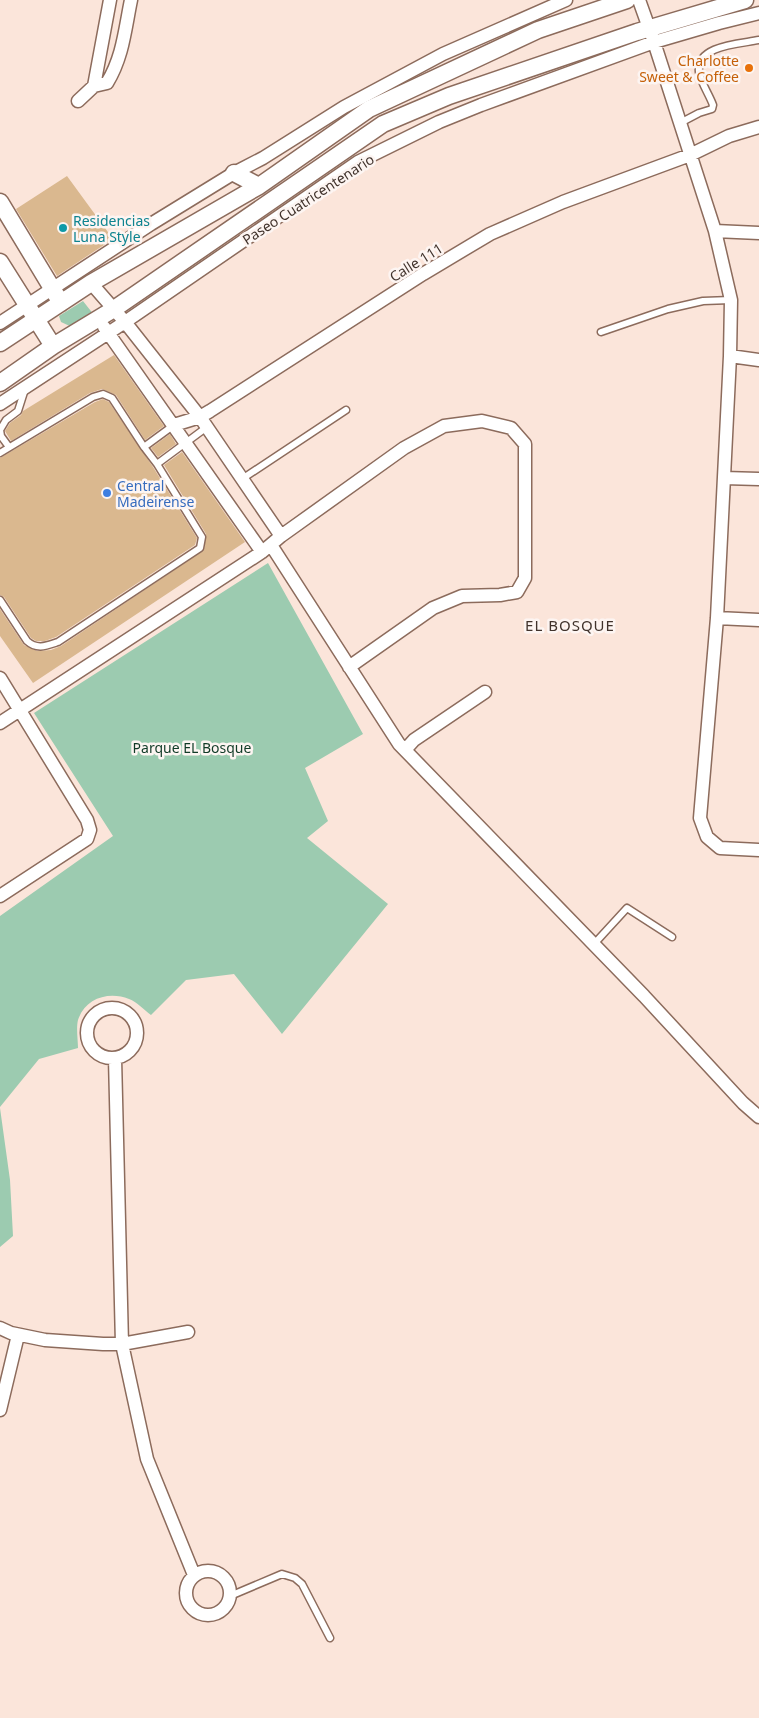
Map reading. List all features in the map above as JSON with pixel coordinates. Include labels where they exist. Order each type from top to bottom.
[{"type":"street","points":[[94,86],[110,0]]},
{"type":"street","points":[[78,101],[94,86],[107,83],[115,70],[121,53],[131,0]]},
{"type":"street","points":[[0,323],[151,224],[234,173],[263,158],[344,106],[443,54],[566,0]]},
{"type":"street","points":[[0,342],[91,283],[259,186],[369,110],[538,30],[627,0]]},
{"type":"street","points":[[639,0],[715,231],[731,300],[717,618],[700,818],[707,838],[720,848],[759,850]]},
{"type":"street","name":"Paseo Cuatricentenario","points":[[0,404],[126,322],[358,162],[456,116],[652,35],[745,0]]},
{"type":"street","name":"Paseo Cuatricentenario","points":[[0,383],[53,346],[114,309],[383,124],[449,96],[652,35],[719,23],[759,13]]},
{"type":"street","name":"Calle 111","points":[[174,425],[203,422],[423,274],[490,234],[563,202],[690,155],[730,136],[759,127]]},
{"type":"street","points":[[234,173],[259,186]]},
{"type":"street","points":[[0,202],[61,303]]},
{"type":"street","points":[[715,231],[759,233]]},
{"type":"street","points":[[0,262],[53,346]]},
{"type":"street","points":[[91,283],[126,322],[203,422],[281,536]]},
{"type":"street","points":[[98,319],[187,443],[267,549],[349,667],[399,744],[594,944],[743,1103],[759,1117]]},
{"type":"street","points":[[730,356],[759,360]]},
{"type":"street","points":[[0,723],[267,549],[281,536],[404,448],[444,426],[482,421],[511,428],[525,444],[525,578],[517,592],[500,595],[462,596],[433,608],[349,667]]},
{"type":"street","points":[[724,478],[759,479]]},
{"type":"street","points":[[717,618],[759,620]]},
{"type":"street","points":[[0,678],[87,820],[90,830],[87,839],[0,896]]},
{"type":"street","points":[[404,750],[414,740],[485,692]]},
{"type":"street","points":[[112,1007],[128,1013],[138,1028],[138,1036],[130,1052],[115,1058],[106,1058],[92,1050],[87,1035],[88,1026],[96,1013],[112,1007]]},
{"type":"street","points":[[115,1058],[122,1344],[147,1459],[194,1576]]},
{"type":"street","points":[[0,1328],[18,1335],[45,1340],[122,1344],[188,1332]]},
{"type":"street","points":[[0,1410],[18,1335]]},
{"type":"street","points":[[208,1571],[222,1576],[227,1581],[230,1596],[224,1608],[218,1613],[203,1615],[191,1608],[185,1594],[189,1581],[194,1576],[208,1571]]},
{"type":"lane","points":[[680,123],[699,113],[712,109],[713,105],[699,72],[699,64],[704,54],[714,49],[759,40]]},
{"type":"lane","points":[[601,332],[668,309],[703,301],[731,300]]},
{"type":"lane","points":[[9,447],[1,436],[0,430],[6,420],[18,411],[25,388]]},
{"type":"lane","points":[[0,453],[93,396],[103,394],[112,398],[157,464],[202,537],[200,548],[58,642],[43,647],[32,646],[27,641],[0,600]]},
{"type":"lane","points":[[242,479],[346,410]]},
{"type":"lane","points":[[157,464],[187,443],[203,422]]},
{"type":"lane","points":[[144,447],[174,425]]},
{"type":"lane","points":[[594,944],[627,908],[672,937]]},
{"type":"lane","points":[[230,1596],[282,1574],[295,1578],[302,1584],[330,1638]]},
{"type":"green space","points":[[83,301],[94,315],[74,328],[61,322],[59,316]]},
{"type":"green space","name":"Parque EL Bosque","points":[[268,563],[363,734],[305,768],[328,821],[307,838],[388,904],[282,1034],[234,974],[186,980],[151,1015],[129,999],[106,996],[92,1002],[81,1012],[77,1023],[78,1048],[39,1059],[0,1107],[0,916],[113,836],[34,713]]},
{"type":"green space","points":[[0,1108],[10,1180],[13,1236],[0,1247]]},
{"type":"building","name":"Residencias Luna Style","points":[[67,176],[113,239],[57,276],[16,209]]},
{"type":"building","points":[[114,355],[164,426],[145,440],[116,395],[102,389],[90,393],[11,441],[5,431],[10,423],[21,415],[23,411]]},
{"type":"building","name":"Central Madeirense","points":[[103,399],[109,402],[153,467],[197,538],[195,545],[56,637],[45,641],[36,641],[31,638],[4,597],[0,595],[0,458]]},
{"type":"building","points":[[170,434],[176,444],[158,457],[151,448]]},
{"type":"building","points":[[182,452],[245,542],[33,683],[0,636],[0,609],[24,645],[37,651],[51,650],[61,646],[204,550],[206,534],[164,465]]},
{"type":"place","name":"Charlotte Sweet & Coffee","points":[[749,68]]},
{"type":"place","name":"Residencias Luna Style","points":[[63,228]]},
{"type":"place","name":"Central Madeirense","points":[[107,493]]},
{"type":"district","name":"EL BOSQUE","points":[[570,625]]}]
